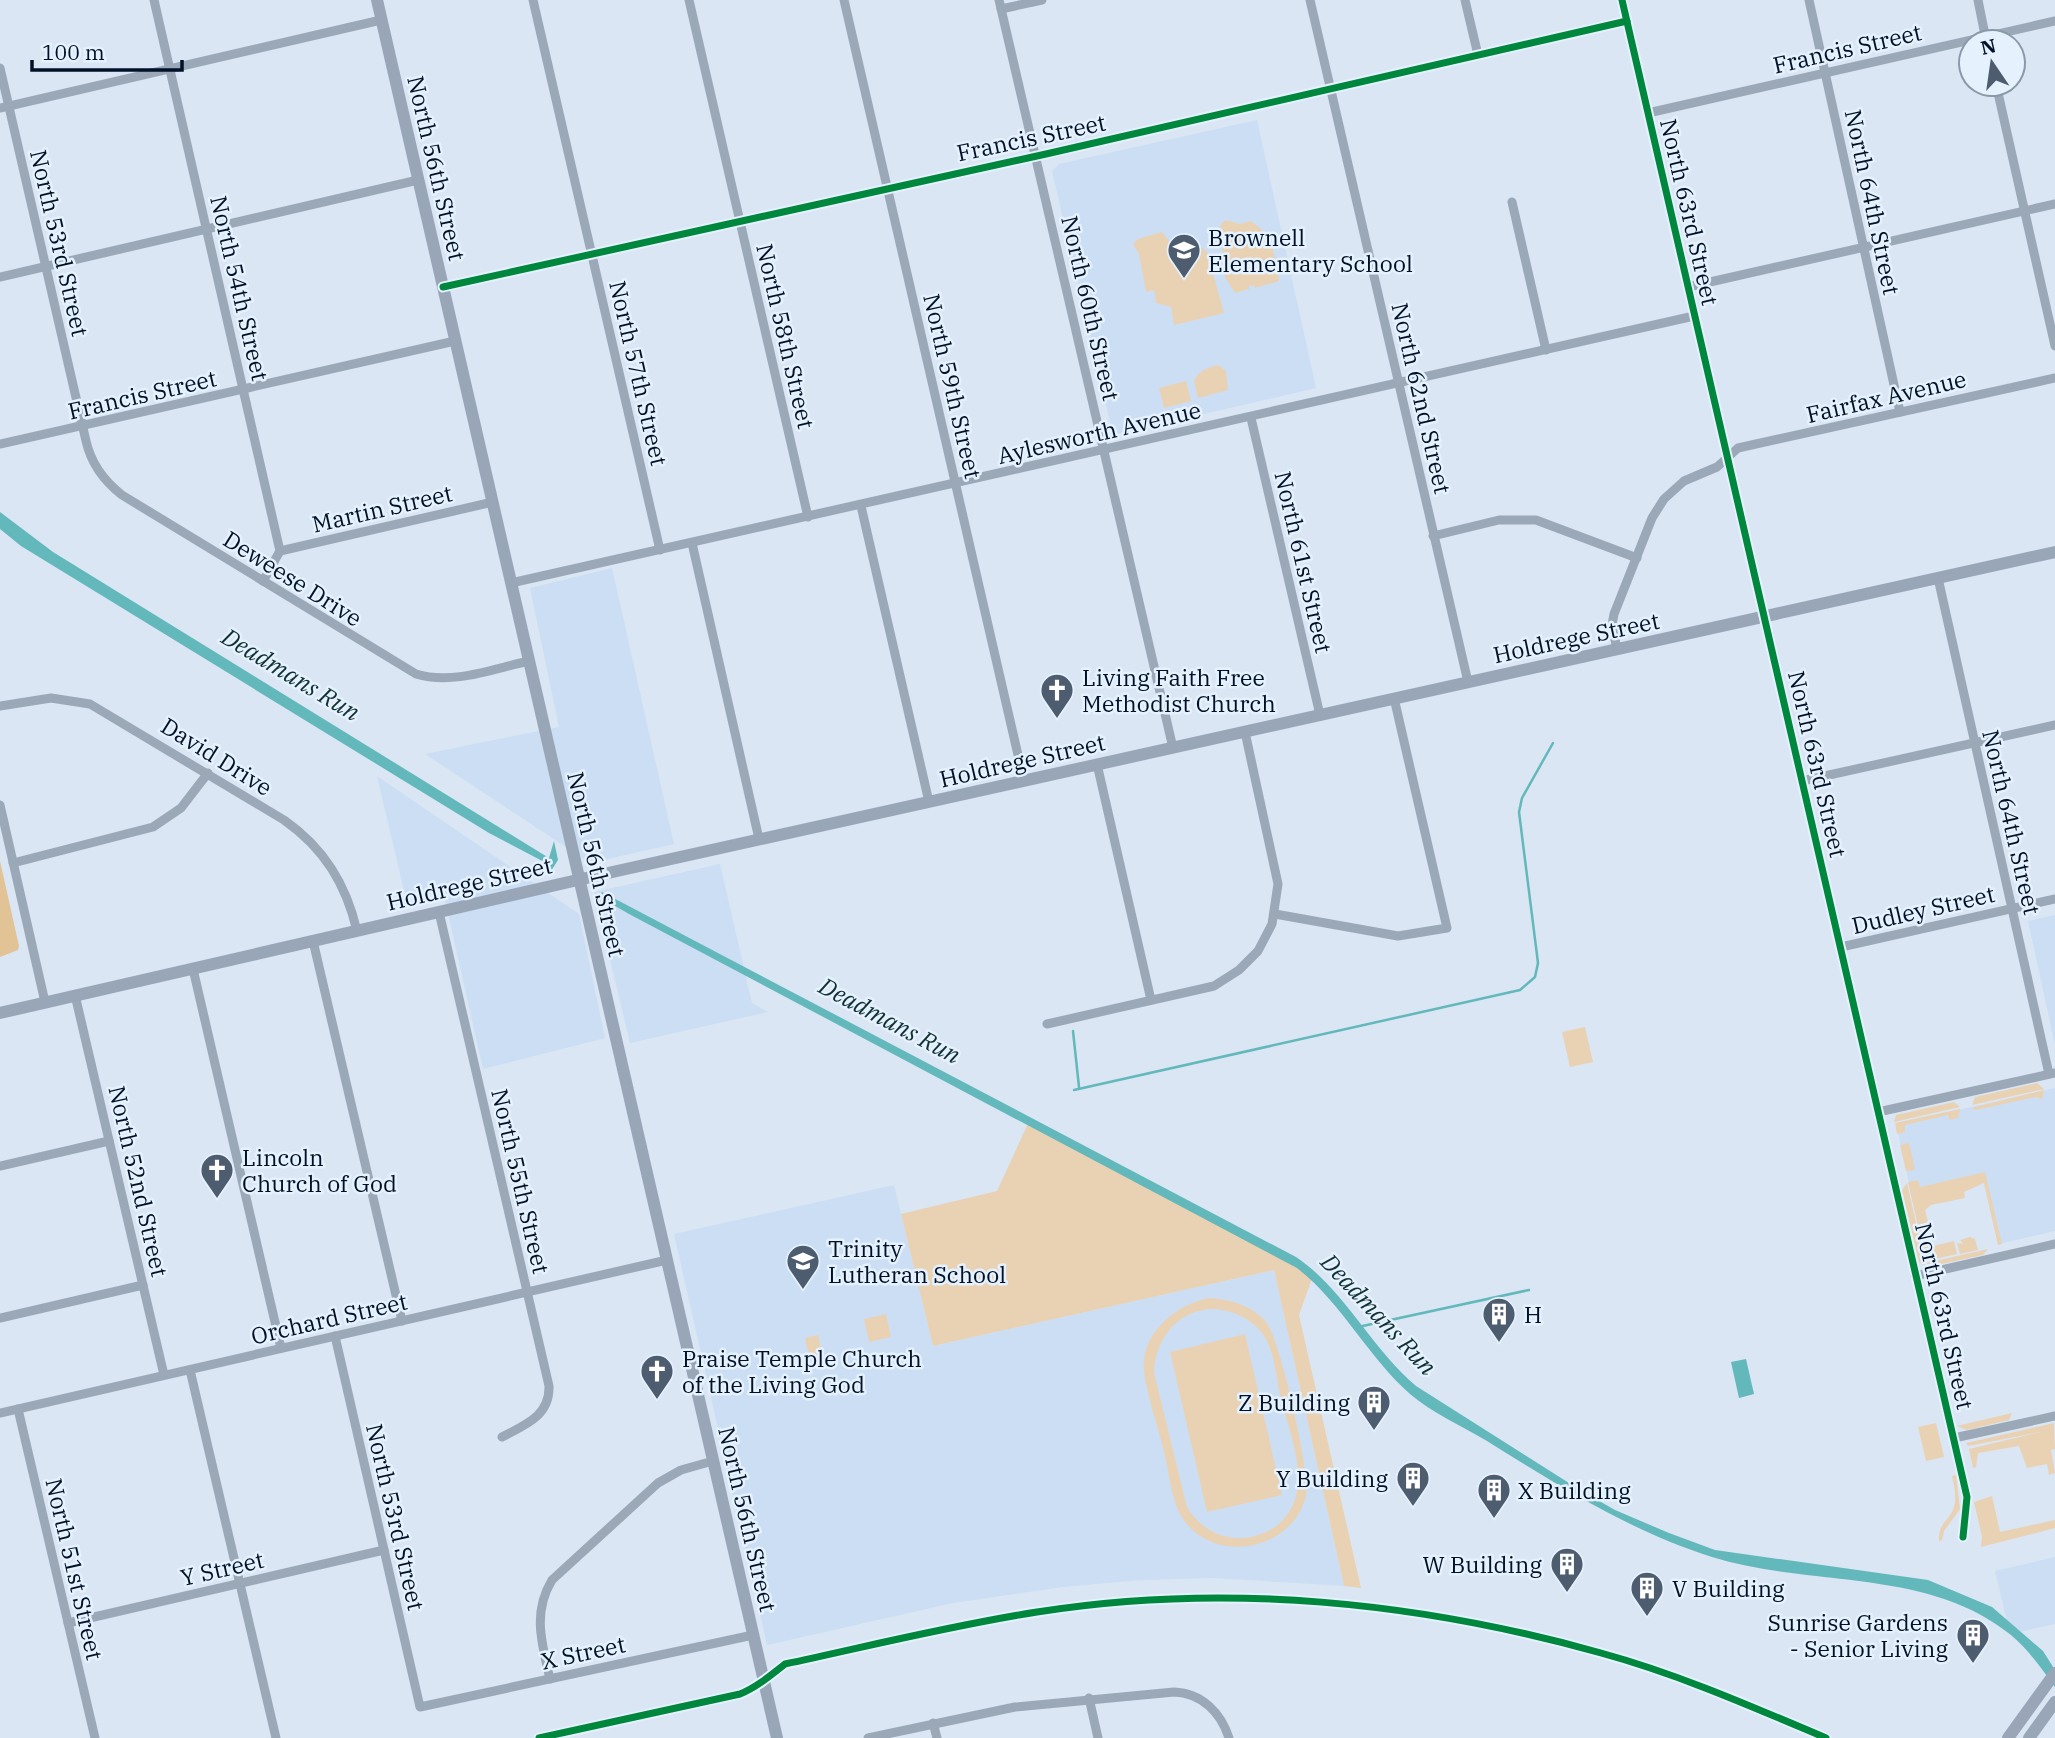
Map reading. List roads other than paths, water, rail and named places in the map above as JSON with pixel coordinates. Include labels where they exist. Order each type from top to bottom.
[{"type":"main road","name":"North 56th Street","points":[[377,0],[777,1738]]},
{"type":"main road","name":"Holdrege Street","points":[[0,1013],[579,879],[2055,552]]},
{"type":"main road","points":[[2008,1738],[2055,1673]]},
{"type":"main road","points":[[2029,1738],[2052,1706]]},
{"type":"street","name":"North 54th Street","points":[[154,0],[281,551]]},
{"type":"street","name":"North 57th Street","points":[[533,0],[660,550]]},
{"type":"street","name":"North 58th Street","points":[[689,0],[808,517]]},
{"type":"street","name":"North 59th Street","points":[[844,0],[1024,781]]},
{"type":"street","points":[[1000,5],[1042,0]]},
{"type":"street","name":"North 62nd Street","points":[[1310,0],[1468,682]]},
{"type":"street","points":[[1465,0],[1478,55]]},
{"type":"street","name":"North 63rd Street","points":[[1622,0],[1968,1497],[1963,1537]]},
{"type":"street","name":"North 64th Street","points":[[1808,0],[1900,412]]},
{"type":"street","points":[[1978,0],[1984,28]]},
{"type":"street","name":"North 60th Street","points":[[1000,5],[1173,748]]},
{"type":"street","points":[[4,107],[381,19]]},
{"type":"street","name":"Francis Street","points":[[443,287],[1036,156],[1627,21]]},
{"type":"street","name":"Francis Street","points":[[2027,28],[2055,21]]},
{"type":"street","name":"Francis Street","points":[[1648,113],[1957,45]]},
{"type":"street","name":"North 53rd Street","points":[[0,68],[4,107],[46,266],[82,427]]},
{"type":"street","points":[[1999,98],[2055,346]]},
{"type":"street","points":[[0,277],[418,180]]},
{"type":"street","points":[[1512,202],[1546,350]]},
{"type":"street","points":[[1688,287],[2055,204]]},
{"type":"street","name":"Aylesworth Avenue","points":[[511,583],[1104,452],[1695,316]]},
{"type":"street","name":"Francis Street","points":[[0,444],[455,341]]},
{"type":"street","name":"Fairfax Avenue","points":[[1617,649],[1612,620],[1652,519],[1668,495],[1684,481],[1717,467],[1738,449],[2055,378]]},
{"type":"street","name":"North 61st Street","points":[[1251,418],[1320,715]]},
{"type":"street","name":"Deweese Drive","points":[[82,427],[94,463],[116,490],[416,674],[441,679],[529,661]]},
{"type":"street","name":"Martin Street","points":[[281,551],[493,502]]},
{"type":"street","points":[[862,506],[929,802]]},
{"type":"street","points":[[1433,536],[1499,520],[1535,520],[1637,558]]},
{"type":"street","points":[[692,543],[759,839]]},
{"type":"street","points":[[263,581],[281,551]]},
{"type":"street","name":"North 64th Street","points":[[1938,578],[2012,909],[2052,1073]]},
{"type":"street","name":"David Drive","points":[[0,706],[43,698],[83,702],[108,712],[284,820],[314,845],[341,882],[357,931]]},
{"type":"street","points":[[1275,914],[1398,936],[1447,928],[1394,698]]},
{"type":"street","points":[[1802,781],[2055,725]]},
{"type":"street","points":[[1047,1024],[1205,989],[1233,975],[1258,951],[1275,914],[1278,892],[1276,868],[1245,732]]},
{"type":"street","points":[[1097,764],[1151,1000]]},
{"type":"street","points":[[13,863],[153,827],[181,808],[208,773]]},
{"type":"street","points":[[0,805],[46,1002]]},
{"type":"street","name":"Dudley Street","points":[[1841,947],[2055,899]]},
{"type":"street","name":"North 55th Street","points":[[439,912],[549,1387],[549,1398],[535,1419],[502,1437]]},
{"type":"street","points":[[313,941],[402,1321]]},
{"type":"street","points":[[193,969],[281,1348]]},
{"type":"street","name":"North 52nd Street","points":[[75,995],[164,1375]]},
{"type":"street","points":[[1878,1112],[2052,1073]]},
{"type":"street","points":[[0,1166],[109,1141]]},
{"type":"street","points":[[1915,1276],[2055,1244]]},
{"type":"street","name":"Orchard Street","points":[[0,1413],[667,1259]]},
{"type":"street","points":[[0,1318],[143,1285]]},
{"type":"street","name":"North 53rd Street","points":[[335,1336],[420,1707]]},
{"type":"street","points":[[190,1370],[276,1738]]},
{"type":"street","name":"North 51st Street","points":[[18,1409],[95,1738]]},
{"type":"street","points":[[1954,1438],[2055,1416]]},
{"type":"street","points":[[550,1679],[538,1619],[542,1599],[552,1580],[658,1483],[681,1469],[713,1461]]},
{"type":"street","name":"Y Street","points":[[68,1623],[384,1550]]},
{"type":"street","name":"X Street","points":[[420,1707],[753,1635]]},
{"type":"street","points":[[868,1738],[1015,1707],[1089,1698],[1181,1692],[1196,1697],[1215,1711],[1230,1738]]},
{"type":"street","points":[[1089,1698],[1098,1738]]},
{"type":"street","points":[[933,1724],[937,1738]]},
{"type":"waterway","points":[[1074,1090],[1520,990],[1535,977],[1538,963],[1519,812],[1522,798],[1553,743]]},
{"type":"waterway","points":[[1073,1031],[1079,1087]]},
{"type":"waterway","name":"Deadmans Run","points":[[1358,1327],[1529,1290]]},
{"type":"place","name":"Brownell Elementary School","points":[[1184,280]]},
{"type":"place","name":"Living Faith Free Methodist Church","points":[[1057,720]]},
{"type":"place","name":"Lincoln Church of God","points":[[217,1200]]},
{"type":"place","name":"Trinity Lutheran School","points":[[803,1291]]},
{"type":"place","name":"H","points":[[1499,1344]]},
{"type":"place","name":"Praise Temple Church of the Living God","points":[[657,1401]]},
{"type":"place","name":"Z Building","points":[[1374,1432]]},
{"type":"place","name":"Y Building","points":[[1413,1508]]},
{"type":"place","name":"X Building","points":[[1494,1520]]},
{"type":"place","name":"W Building","points":[[1567,1594]]},
{"type":"place","name":"V Building","points":[[1647,1618]]},
{"type":"place","name":"Sunrise Gardens - Senior Living","points":[[1973,1665]]}]
